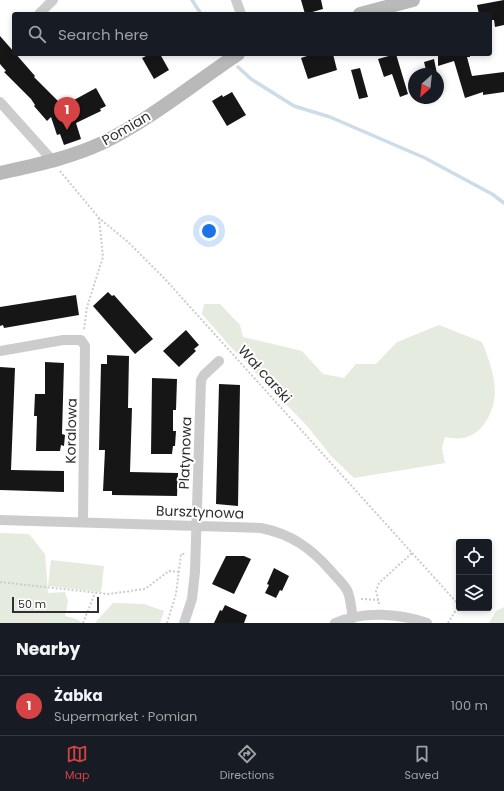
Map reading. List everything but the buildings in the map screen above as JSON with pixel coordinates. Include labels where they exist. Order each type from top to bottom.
[{"type":"street","points":[[41,12],[53,0]]},
{"type":"street","points":[[236,0],[240,12]]},
{"type":"street","points":[[368,12],[413,0]]},
{"type":"street","name":"Pomian","points":[[0,173],[53,161],[93,147],[122,132],[168,103],[235,56]]},
{"type":"street","points":[[0,102],[53,161]]},
{"type":"street","points":[[0,351],[63,340],[81,340]]},
{"type":"street","name":"Koralowa","points":[[81,340],[85,346],[86,355],[83,522]]},
{"type":"street","name":"Platynowa","points":[[184,623],[192,599],[196,547],[201,380],[204,375],[219,361]]},
{"type":"street","name":"Bursztynowa","points":[[0,520],[260,528],[278,532],[293,538],[311,550],[340,582],[349,595],[353,618]]},
{"type":"street","points":[[335,623],[373,615],[403,616],[427,623]]},
{"type":"path","name":"Wał carski","points":[[53,161],[99,218],[128,242],[164,278],[456,602]]},
{"type":"path","points":[[81,340],[87,307],[103,257],[99,218]]},
{"type":"path","points":[[167,623],[174,606],[181,554],[188,554],[190,547],[196,547]]},
{"type":"path","points":[[379,600],[376,591],[379,584],[412,553]]},
{"type":"path","points":[[0,582],[108,594],[145,589],[169,571],[179,572]]},
{"type":"path","points":[[83,623],[94,593]]},
{"type":"path","name":"Wał carski","points":[[448,623],[456,610]]},
{"type":"shaded area","points":[[204,304],[220,304],[240,325],[243,337],[302,351],[323,374],[344,378],[356,364],[376,364],[397,342],[439,325],[482,342],[490,364],[495,386],[493,407],[488,418],[477,432],[464,438],[445,437],[442,448],[445,463],[354,478],[331,456],[308,427],[229,345],[202,314]]},
{"type":"shaded area","points":[[0,533],[29,534],[45,554],[48,593],[65,592],[68,601],[65,616],[77,619],[82,623],[0,623]]},
{"type":"shaded area","points":[[51,560],[104,566],[101,592],[48,586]]},
{"type":"shaded area","points":[[113,603],[144,604],[164,611],[160,623],[95,623]]},
{"type":"shaded area","points":[[504,607],[504,623],[489,623],[496,611]]},
{"type":"waterway","points":[[192,0],[200,12]]},
{"type":"waterway","points":[[238,67],[251,79],[294,106],[330,117],[425,158],[492,194],[504,203]]},
{"type":"place","name":"Żabka","points":[[67,130]]}]
